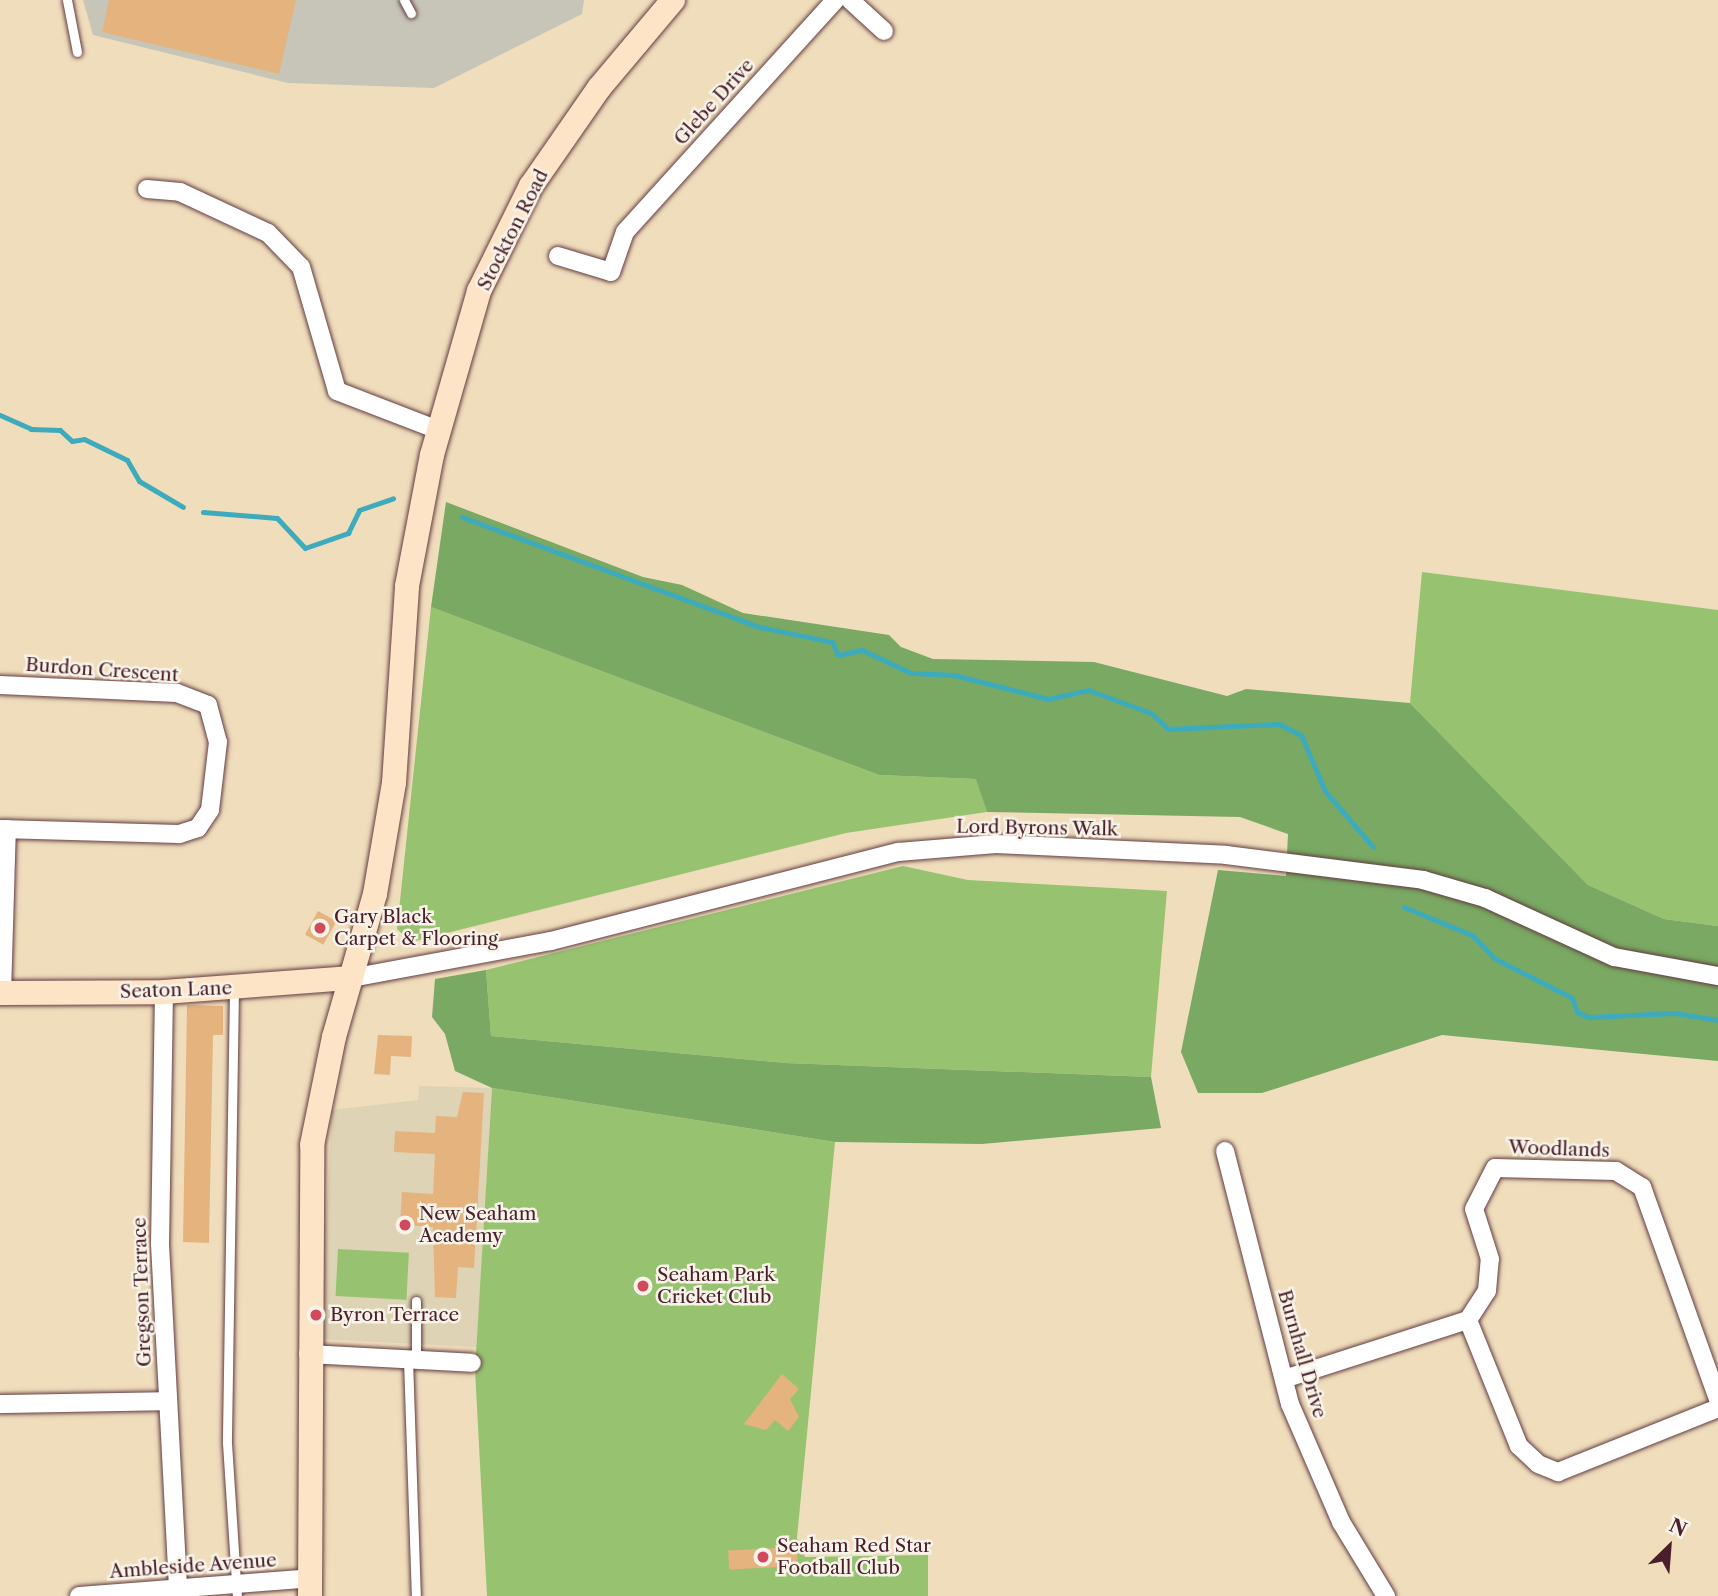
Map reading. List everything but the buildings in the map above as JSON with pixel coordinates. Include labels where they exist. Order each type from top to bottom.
[{"type":"main road","name":"Stockton Road","points":[[310,1587],[308,1354],[312,1145],[351,978],[375,894],[394,783],[407,586],[432,454],[479,291],[531,186],[599,88],[673,0]]},
{"type":"main road","name":"Seaton Lane","points":[[1,993],[164,992],[351,978]]},
{"type":"street","name":"Glebe Drive","points":[[558,256],[611,272],[625,232],[835,0]]},
{"type":"street","points":[[850,0],[884,31]]},
{"type":"street","points":[[147,188],[180,192],[268,233],[300,267],[337,391],[438,430]]},
{"type":"street","name":"Burdon Crescent","points":[[0,685],[177,693],[208,705],[218,742],[209,810],[198,828],[179,834],[4,829]]},
{"type":"street","points":[[1,993],[4,829]]},
{"type":"street","name":"Lord Byrons Walk","points":[[351,978],[551,941],[898,852],[996,844],[1226,855],[1423,880],[1485,898],[1614,957],[1718,976]]},
{"type":"street","name":"Gregson Terrace","points":[[164,992],[160,1244],[178,1590]]},
{"type":"street","name":"Burnhall Drive","points":[[1225,1151],[1284,1379],[1342,1522],[1386,1596]]},
{"type":"street","name":"Woodlands","points":[[1468,1320],[1487,1291],[1490,1259],[1474,1209],[1495,1168],[1616,1171],[1642,1187],[1718,1399]]},
{"type":"street","points":[[1284,1379],[1468,1320],[1519,1446],[1538,1464],[1558,1472],[1718,1408]]},
{"type":"street","points":[[308,1354],[471,1363]]},
{"type":"street","points":[[0,1404],[168,1401]]},
{"type":"street","name":"Ambleside Avenue","points":[[79,1596],[178,1590],[310,1587]]},
{"type":"lane","points":[[67,0],[77,52]]},
{"type":"lane","points":[[404,0],[411,12]]},
{"type":"lane","points":[[234,988],[226,1443],[237,1590]]},
{"type":"lane","points":[[416,1301],[412,1360],[416,1596]]},
{"type":"shaded area","points":[[83,0],[584,0],[582,14],[434,88],[288,83],[93,35]]},
{"type":"shaded area","name":"New Seaham Academy","points":[[419,1086],[492,1088],[477,1347],[320,1339],[332,1110],[418,1100]]},
{"type":"green space","points":[[446,502],[643,577],[682,585],[743,613],[889,635],[901,647],[933,659],[1094,662],[1227,696],[1246,689],[1410,703],[1588,885],[1664,919],[1718,926],[1718,1061],[1442,1035],[1262,1093],[1198,1093],[1181,1052],[1218,870],[1286,876],[1288,834],[1240,817],[987,812],[976,779],[879,775],[431,607]]},
{"type":"green space","points":[[1422,572],[1718,610],[1718,926],[1664,919],[1588,885],[1410,703]]},
{"type":"green space","points":[[431,607],[879,775],[977,779],[987,812],[846,833],[411,942],[397,929]]},
{"type":"green space","points":[[903,866],[968,880],[1167,891],[1151,1077],[786,1063],[491,1036],[486,970]]},
{"type":"green space","points":[[486,970],[491,1036],[786,1063],[1151,1077],[1161,1128],[982,1144],[835,1142],[492,1088],[455,1071],[445,1034],[432,1017],[435,979]]},
{"type":"green space","points":[[492,1088],[835,1142],[797,1538],[805,1557],[928,1555],[928,1596],[487,1596],[475,1370]]},
{"type":"green space","points":[[338,1249],[409,1253],[406,1300],[336,1296]]},
{"type":"waterway","points":[[0,415],[31,429],[60,430],[72,441],[84,439],[127,460],[139,481],[183,507]]},
{"type":"waterway","points":[[203,512],[277,518],[305,548],[348,533],[359,510],[393,498]]},
{"type":"waterway","points":[[462,517],[760,627],[832,642],[838,655],[862,650],[911,673],[954,675],[1048,699],[1088,690],[1151,713],[1168,729],[1279,724],[1301,735],[1325,791],[1373,847]]},
{"type":"waterway","points":[[1404,907],[1472,935],[1494,958],[1572,998],[1577,1012],[1589,1017],[1674,1013],[1718,1020]]},
{"type":"place","name":"Gary Black Carpet & Flooring","points":[[320,928]]},
{"type":"place","name":"New Seaham Academy","points":[[405,1225]]},
{"type":"place","name":"Seaham Park Cricket Club","points":[[643,1286]]},
{"type":"place","name":"Byron Terrace","points":[[316,1315]]},
{"type":"place","name":"Seaham Red Star Football Club","points":[[763,1557]]}]
